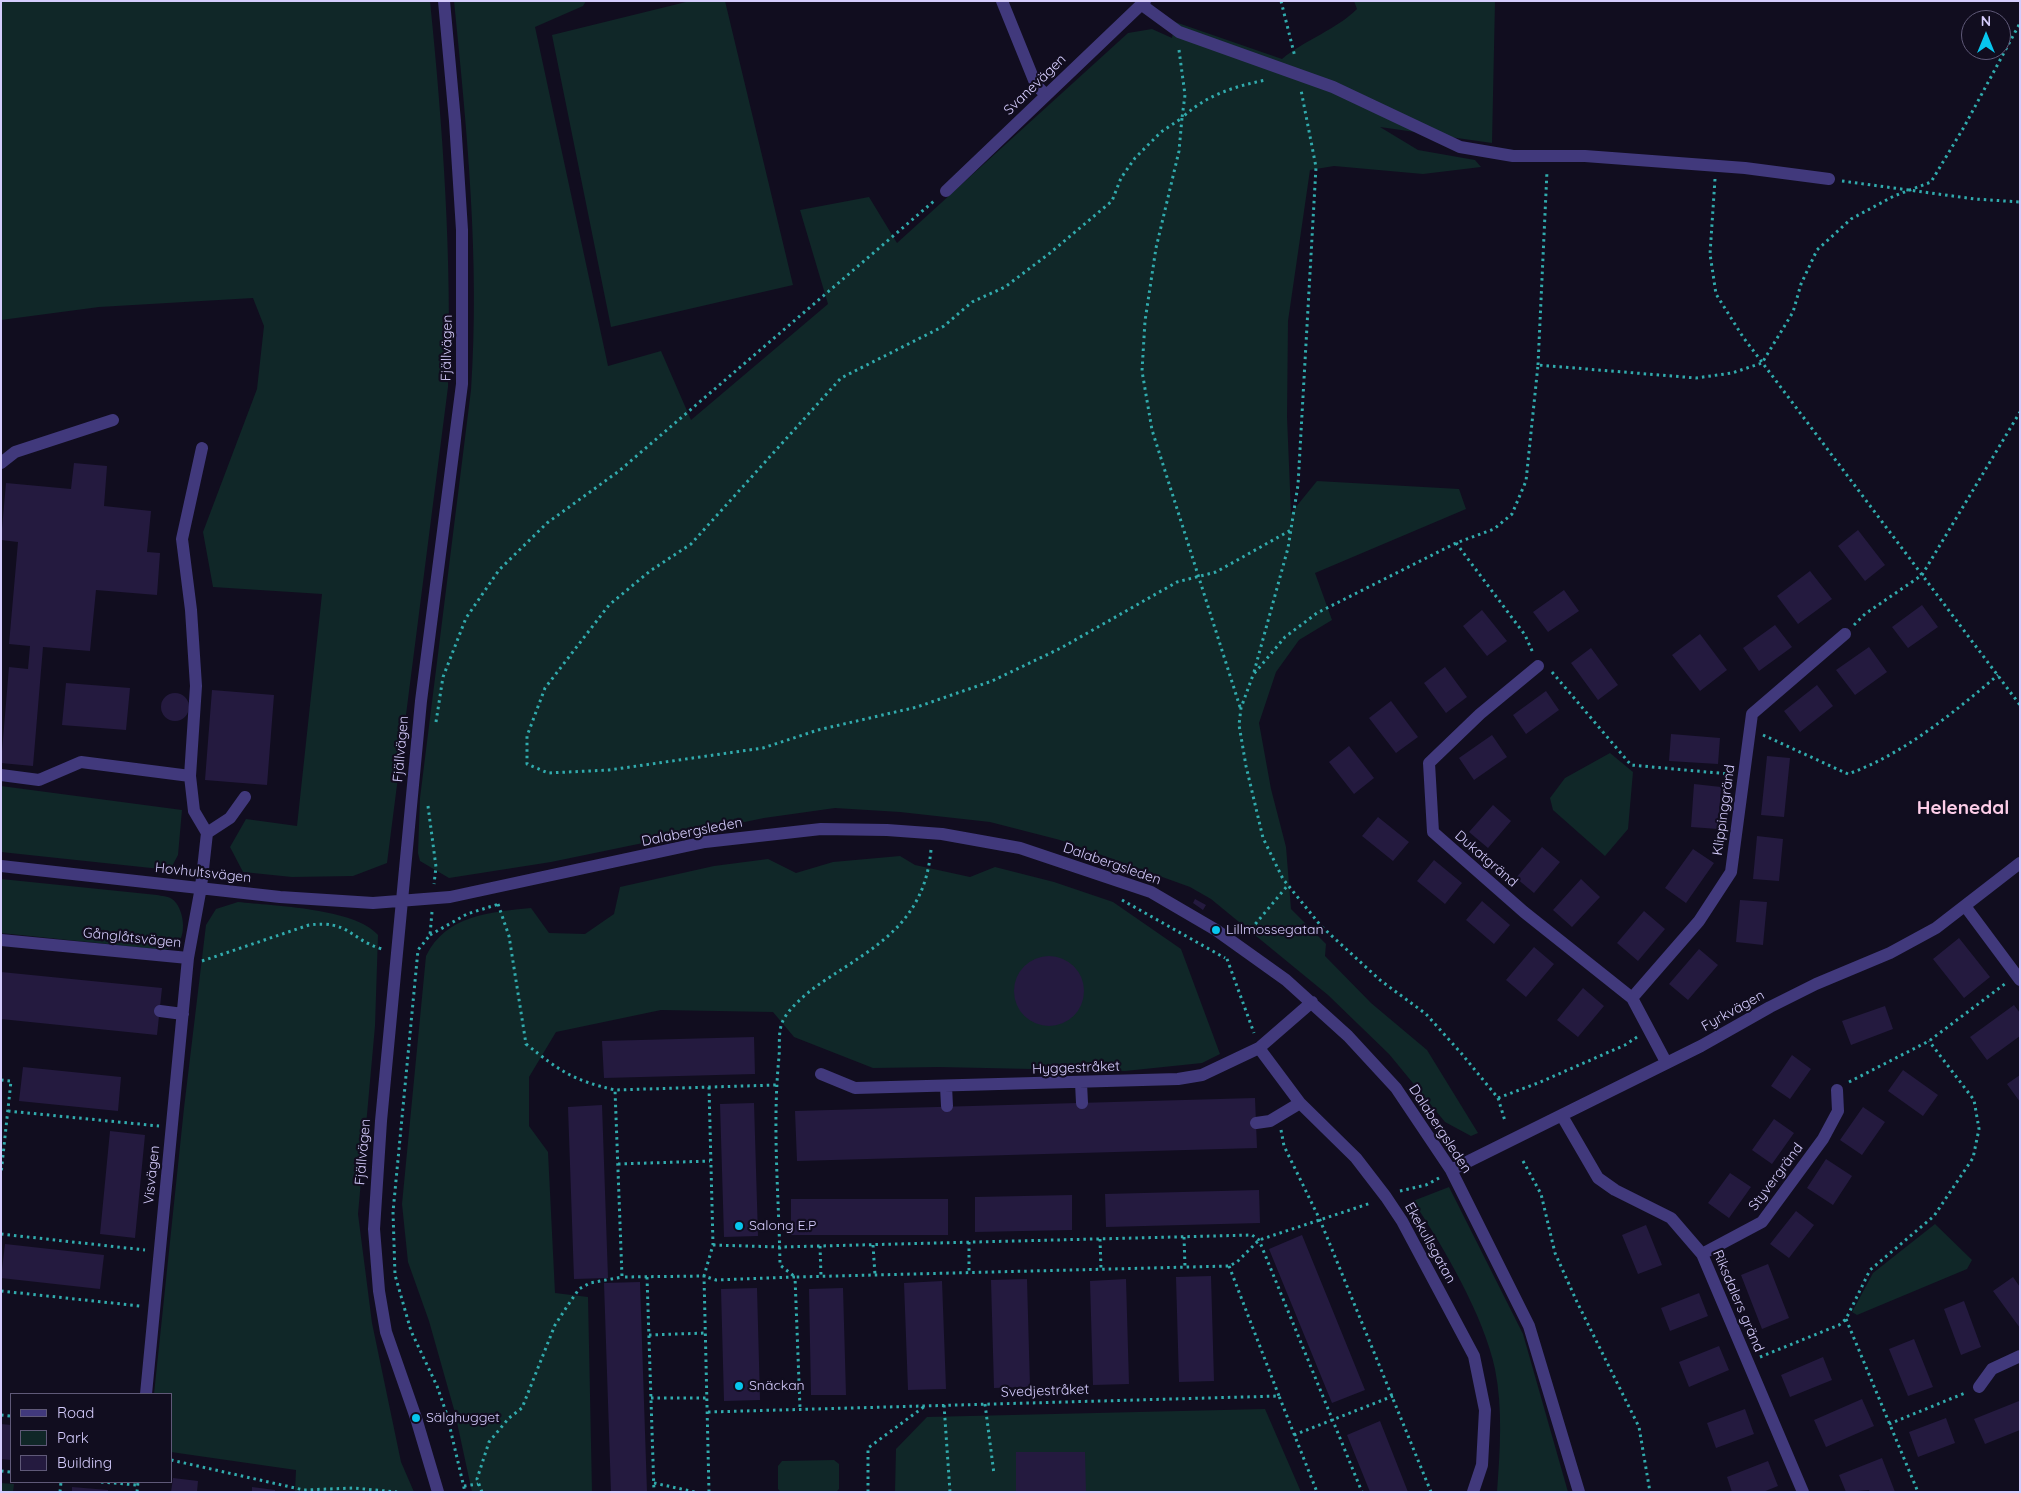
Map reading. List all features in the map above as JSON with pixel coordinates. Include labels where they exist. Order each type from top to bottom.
[{"type":"street","name":"Fjällvägen","points":[[438,1492],[416,1418],[386,1332],[375,1256],[375,1186],[420,701],[462,384],[462,230],[455,121],[444,1]]},
{"type":"street","points":[[1002,1],[1036,85],[1046,95]]},
{"type":"street","points":[[1143,3],[1179,32],[1333,87],[1460,147],[1513,156],[1585,156],[1716,166],[1829,179]]},
{"type":"street","name":"Svanevägen","points":[[946,190],[1143,3]]},
{"type":"street","points":[[1,463],[15,452],[113,420]]},
{"type":"street","points":[[202,448],[182,539],[196,686],[190,776],[194,811],[207,833],[230,818],[245,797]]},
{"type":"street","name":"Klippinggränd","points":[[1632,998],[1699,921],[1731,872],[1752,714],[1845,634]]},
{"type":"street","name":"Dukatgränd","points":[[1538,666],[1480,714],[1429,763],[1433,832],[1524,912],[1632,998],[1666,1062]]},
{"type":"street","points":[[1,775],[39,780],[81,762],[190,776]]},
{"type":"street","name":"Dalabergsleden","points":[[402,902],[433,899],[490,889],[706,842],[821,829],[887,830],[942,834],[1020,848],[1166,899],[1238,944],[1312,1002],[1348,1036],[1396,1088],[1451,1170],[1529,1326],[1579,1492]]},
{"type":"street","name":"Gånglåtsvägen","points":[[1,940],[188,958],[201,887],[207,833]]},
{"type":"street","name":"Fyrkvägen","points":[[1451,1170],[1701,1046],[1816,984],[1890,953],[1936,928],[2020,863]]},
{"type":"street","name":"Hovhultsvägen","points":[[1,866],[280,897],[373,903],[402,902]]},
{"type":"street","points":[[1964,906],[2018,978]]},
{"type":"street","name":"Visvägen","points":[[146,1393],[188,958]]},
{"type":"street","name":"Hyggestråket","points":[[821,1074],[855,1088],[1081,1083],[1150,1080],[1202,1075],[1259,1048],[1312,1002]]},
{"type":"street","points":[[160,1012],[183,1014]]},
{"type":"street","name":"Ekekullsgatan","points":[[1259,1048],[1300,1102],[1356,1158],[1386,1197],[1402,1221],[1474,1356],[1485,1410],[1482,1465],[1473,1492]]},
{"type":"street","points":[[1081,1083],[1082,1102]]},
{"type":"street","points":[[946,1086],[947,1106]]},
{"type":"street","name":"Styvergränd","points":[[1702,1254],[1762,1222],[1823,1139],[1838,1111],[1837,1090]]},
{"type":"street","points":[[1256,1123],[1270,1121],[1300,1102]]},
{"type":"street","name":"Riksdalers gränd","points":[[1562,1116],[1598,1178],[1615,1190],[1671,1218],[1702,1254],[1803,1492]]},
{"type":"street","points":[[1979,1387],[1992,1369],[2020,1356]]},
{"type":"path","points":[[1281,1],[1299,75],[1316,167],[1298,485],[1288,548],[1253,675],[1241,708],[1239,725],[1246,766],[1263,838],[1288,885],[1321,926],[1380,980],[1426,1014],[1498,1098],[1505,1121]]},
{"type":"path","points":[[1538,365],[1696,378],[1732,373],[1762,363],[1793,312],[1801,284],[1817,250],[1851,219],[1908,190],[1931,182],[1964,127],[2020,23]]},
{"type":"path","points":[[1179,50],[1184,95],[1179,151],[1156,248],[1145,321],[1142,371],[1152,430],[1197,577],[1241,708]]},
{"type":"path","points":[[1273,80],[1265,80],[1228,89],[1191,110],[1161,132],[1135,158],[1121,178],[1112,201],[1050,253],[1005,286],[972,302],[944,326],[841,378],[691,544],[650,571],[609,605],[544,688],[527,736],[528,764],[548,773],[609,770],[763,748],[818,730],[917,707],[992,681],[1061,648],[1177,582],[1216,572],[1291,530]]},
{"type":"path","points":[[1253,675],[1285,637],[1317,613],[1456,543],[1494,529],[1512,514],[1526,481],[1538,365],[1548,156]]},
{"type":"path","points":[[1716,166],[1710,254],[1716,294],[1742,337],[2020,705]]},
{"type":"path","points":[[1829,179],[2020,202]]},
{"type":"path","points":[[436,723],[443,677],[466,618],[499,570],[548,523],[619,470],[946,190]]},
{"type":"path","points":[[1845,634],[1865,614],[1922,575],[2020,412]]},
{"type":"path","points":[[1456,543],[1525,635],[1538,666],[1555,673],[1631,766],[1744,775]]},
{"type":"path","points":[[1750,729],[1848,774],[1872,766],[1947,717],[1998,675]]},
{"type":"path","points":[[428,803],[436,867],[430,935]]},
{"type":"path","points":[[921,849],[941,851]]},
{"type":"path","points":[[800,1408],[795,1277],[780,1265],[776,1084],[782,1023],[805,994],[876,948],[906,918],[922,892],[929,871],[931,850]]},
{"type":"path","points":[[1227,959],[1288,885]]},
{"type":"path","points":[[1119,898],[1227,959],[1259,1048]]},
{"type":"path","points":[[465,1492],[447,1415],[437,1386],[411,1332],[396,1275],[392,1212],[418,950],[430,935],[467,914],[506,902]]},
{"type":"path","points":[[498,904],[509,936],[526,1044],[562,1072],[586,1083],[616,1090],[776,1084]]},
{"type":"path","points":[[188,958],[205,962],[309,925],[325,923],[340,925],[371,946],[418,950]]},
{"type":"path","points":[[1837,1090],[1854,1078],[1929,1041],[2018,978]]},
{"type":"path","points":[[1498,1098],[1538,1083],[1625,1045],[1649,1029]]},
{"type":"path","points":[[1748,1362],[1839,1325],[1846,1319],[1870,1270],[1934,1216],[1974,1158],[1979,1128],[1974,1100],[1929,1041]]},
{"type":"path","points":[[1,1080],[11,1080],[1,1174]]},
{"type":"path","points":[[709,1087],[714,1245],[704,1276],[709,1492]]},
{"type":"path","points":[[616,1090],[622,1277]]},
{"type":"path","points":[[8,1111],[172,1127]]},
{"type":"path","points":[[1279,1116],[1284,1146],[1320,1220],[1431,1492]]},
{"type":"path","points":[[618,1164],[710,1161]]},
{"type":"path","points":[[1523,1161],[1541,1194],[1555,1253],[1573,1294],[1639,1427],[1650,1492]]},
{"type":"path","points":[[482,1492],[478,1484],[489,1442],[509,1418],[522,1408],[555,1325],[579,1289],[590,1283],[622,1277],[704,1276],[716,1280],[1229,1266],[1237,1262],[1259,1240],[1399,1191],[1426,1185],[1451,1170]]},
{"type":"path","points":[[1,1234],[160,1251]]},
{"type":"path","points":[[714,1245],[780,1247],[1252,1235],[1259,1240],[1362,1492]]},
{"type":"path","points":[[1184,1237],[1185,1267]]},
{"type":"path","points":[[1100,1239],[1101,1270]]},
{"type":"path","points":[[969,1242],[969,1273]]},
{"type":"path","points":[[873,1245],[874,1275]]},
{"type":"path","points":[[820,1246],[821,1276]]},
{"type":"path","points":[[1229,1266],[1317,1492]]},
{"type":"path","points":[[647,1277],[654,1492]]},
{"type":"path","points":[[1,1291],[154,1307]]},
{"type":"path","points":[[1846,1319],[1918,1492]]},
{"type":"path","points":[[649,1335],[706,1333]]},
{"type":"path","points":[[1889,1424],[1979,1387]]},
{"type":"path","name":"Svedjestråket","points":[[708,1412],[1279,1396]]},
{"type":"path","points":[[1294,1435],[1393,1396]]},
{"type":"path","points":[[651,1398],[707,1398]]},
{"type":"path","points":[[985,1404],[994,1474]]},
{"type":"path","points":[[944,1405],[950,1492]]},
{"type":"path","points":[[868,1492],[868,1448],[926,1406]]},
{"type":"path","points":[[172,1460],[304,1490],[362,1488],[397,1492]]},
{"type":"path","points":[[119,1483],[137,1484],[137,1492]]},
{"type":"path","points":[[654,1483],[696,1492]]},
{"type":"path","points":[[464,1486],[478,1484]]},
{"type":"green space","points":[[1,1],[430,1],[439,97],[445,194],[449,290],[448,387],[387,863],[353,876],[292,877],[243,872],[230,847],[246,819],[297,826],[322,594],[213,587],[203,532],[257,389],[264,326],[253,298],[99,307],[1,320]]},
{"type":"green space","points":[[454,1],[586,1],[583,6],[535,27],[608,366],[661,351],[691,420],[828,304],[800,210],[869,197],[897,243],[1128,33],[1152,29],[1172,38],[1175,22],[1282,59],[1349,16],[1357,9],[1354,1],[1495,1],[1492,143],[1380,127],[1418,150],[1475,160],[1481,167],[1423,174],[1334,166],[1310,170],[1288,321],[1287,417],[1291,513],[1317,481],[1459,489],[1466,509],[1315,573],[1332,620],[1299,640],[1276,672],[1259,723],[1271,789],[1286,847],[1291,909],[1326,944],[1325,956],[1371,1003],[1427,1050],[1478,1133],[1471,1136],[1445,1122],[1389,1054],[1328,995],[1211,899],[1190,887],[1060,840],[990,822],[900,812],[835,808],[764,818],[551,862],[449,878],[420,861],[418,853],[420,798],[471,390],[473,342],[474,293],[471,196]]},
{"type":"green space","points":[[690,1],[725,1],[793,285],[611,327],[552,35]]},
{"type":"green space","points":[[1610,753],[1633,772],[1628,829],[1605,856],[1553,810],[1550,798],[1565,778]]},
{"type":"green space","points":[[1,786],[182,810],[178,855],[170,870],[1,852]]},
{"type":"green space","points":[[900,856],[915,865],[970,877],[995,867],[1054,882],[1113,902],[1181,949],[1220,1054],[1202,1063],[1125,1071],[939,1067],[873,1068],[794,1037],[773,1012],[661,1010],[556,1032],[529,1077],[529,1126],[548,1152],[555,1293],[588,1297],[592,1492],[472,1492],[455,1413],[429,1321],[408,1262],[402,1204],[426,956],[435,942],[457,924],[471,918],[500,911],[531,908],[549,933],[585,934],[614,914],[620,887],[714,866],[768,859],[796,873],[833,862]]},
{"type":"green space","points":[[1,879],[169,897],[176,903],[182,915],[182,936],[175,946],[164,950],[1,933]]},
{"type":"green space","points":[[238,902],[312,910],[351,919],[367,926],[378,935],[375,1026],[358,1214],[372,1323],[401,1462],[414,1492],[295,1492],[296,1470],[172,1452],[172,1393],[154,1393],[184,1108],[206,925],[216,909]]},
{"type":"green space","points":[[1449,1187],[1523,1334],[1568,1492],[1497,1492],[1500,1415],[1498,1384],[1490,1348],[1461,1282],[1413,1201]]},
{"type":"green space","points":[[1935,1224],[1972,1260],[1967,1269],[1857,1315],[1852,1312],[1873,1273]]},
{"type":"green space","points":[[1265,1409],[1301,1492],[895,1492],[896,1449],[927,1417]]},
{"type":"green space","points":[[834,1460],[839,1464],[839,1489],[836,1492],[781,1492],[778,1489],[778,1466],[782,1461]]},
{"type":"green space","points":[[1,1483],[14,1484],[13,1492],[1,1492]]},
{"type":"building","points":[[74,463],[107,466],[104,506],[151,511],[147,552],[160,553],[157,595],[96,590],[90,651],[43,647],[33,766],[1,763],[9,667],[28,669],[30,646],[9,644],[18,542],[1,540],[6,483],[71,489]]},
{"type":"building","points":[[1858,530],[1885,565],[1865,581],[1838,546]]},
{"type":"building","points":[[1810,571],[1832,599],[1798,624],[1777,596]]},
{"type":"building","points":[[1564,590],[1579,611],[1548,632],[1533,612]]},
{"type":"building","points":[[1922,605],[1938,627],[1908,648],[1892,627]]},
{"type":"building","points":[[1482,610],[1507,641],[1487,656],[1463,626]]},
{"type":"building","points":[[1775,625],[1792,647],[1759,671],[1743,648]]},
{"type":"building","points":[[1700,634],[1727,670],[1700,691],[1672,655]]},
{"type":"building","points":[[1869,647],[1887,672],[1855,695],[1836,670]]},
{"type":"building","points":[[1591,648],[1618,685],[1598,700],[1571,663]]},
{"type":"building","points":[[1445,667],[1467,697],[1446,713],[1424,683]]},
{"type":"building","points":[[66,683],[130,688],[126,730],[62,725]]},
{"type":"building","points":[[1817,685],[1833,706],[1800,732],[1784,711]]},
{"type":"building","points":[[212,690],[274,695],[267,785],[205,780]]},
{"type":"building","points":[[1546,691],[1559,710],[1526,734],[1513,715]]},
{"type":"building","points":[[175,693],[185,697],[189,707],[185,717],[175,721],[165,717],[161,707],[165,697]]},
{"type":"building","points":[[1391,701],[1418,737],[1396,753],[1369,718]]},
{"type":"building","points":[[1671,734],[1720,738],[1718,764],[1669,761]]},
{"type":"building","points":[[1492,735],[1507,757],[1474,780],[1459,758]]},
{"type":"building","points":[[1349,746],[1374,778],[1354,794],[1329,762]]},
{"type":"building","points":[[1767,756],[1790,758],[1784,817],[1761,815]]},
{"type":"building","points":[[1694,784],[1721,787],[1718,829],[1691,827]]},
{"type":"building","points":[[1493,805],[1511,821],[1488,848],[1469,832]]},
{"type":"building","points":[[1378,817],[1409,842],[1393,861],[1362,836]]},
{"type":"building","points":[[1757,836],[1783,839],[1779,881],[1753,879]]},
{"type":"building","points":[[1542,847],[1560,862],[1534,893],[1516,878]]},
{"type":"building","points":[[1693,849],[1714,863],[1686,903],[1665,888]]},
{"type":"building","points":[[1434,860],[1462,883],[1445,904],[1417,881]]},
{"type":"building","points":[[1581,879],[1600,897],[1572,927],[1553,910]]},
{"type":"building","points":[[1195,899],[1206,905],[1203,910],[1193,903]]},
{"type":"building","points":[[1740,900],[1767,902],[1763,945],[1736,942]]},
{"type":"building","points":[[1482,901],[1510,925],[1494,944],[1466,920]]},
{"type":"building","points":[[1644,911],[1665,929],[1638,961],[1617,943]]},
{"type":"building","points":[[1959,938],[1990,977],[1964,998],[1933,959]]},
{"type":"building","points":[[1534,947],[1554,964],[1526,997],[1506,980]]},
{"type":"building","points":[[1699,949],[1718,965],[1688,1000],[1669,984]]},
{"type":"building","points":[[1049,956],[1062,959],[1074,966],[1081,978],[1084,991],[1081,1004],[1074,1016],[1062,1023],[1049,1026],[1036,1023],[1024,1016],[1017,1004],[1014,991],[1017,978],[1024,966],[1036,959]]},
{"type":"building","points":[[1,972],[162,988],[157,1035],[1,1019]]},
{"type":"building","points":[[1583,988],[1604,1006],[1578,1037],[1557,1020]]},
{"type":"building","points":[[2014,1005],[2020,1013],[2020,1036],[1987,1060],[1970,1037]]},
{"type":"building","points":[[1885,1006],[1893,1029],[1851,1045],[1842,1021]]},
{"type":"building","points":[[754,1037],[755,1074],[604,1078],[602,1041]]},
{"type":"building","points":[[1792,1055],[1811,1069],[1790,1099],[1771,1086]]},
{"type":"building","points":[[23,1067],[121,1077],[118,1111],[19,1101]]},
{"type":"building","points":[[1903,1070],[1938,1095],[1923,1116],[1888,1091]]},
{"type":"building","points":[[2020,1075],[2020,1102],[2007,1084]]},
{"type":"building","points":[[1255,1098],[1257,1148],[797,1161],[795,1111]]},
{"type":"building","points":[[754,1103],[758,1236],[724,1237],[720,1104]]},
{"type":"building","points":[[602,1105],[608,1278],[574,1279],[568,1107]]},
{"type":"building","points":[[1863,1107],[1885,1122],[1862,1155],[1840,1140]]},
{"type":"building","points":[[1774,1119],[1794,1133],[1772,1164],[1752,1150]]},
{"type":"building","points":[[110,1131],[145,1135],[135,1238],[100,1234]]},
{"type":"building","points":[[1826,1159],[1852,1176],[1833,1205],[1807,1188]]},
{"type":"building","points":[[1730,1173],[1751,1187],[1729,1218],[1708,1203]]},
{"type":"building","points":[[1259,1190],[1260,1223],[1106,1227],[1105,1194]]},
{"type":"building","points":[[1072,1195],[1072,1230],[975,1232],[975,1197]]},
{"type":"building","points":[[791,1199],[948,1199],[948,1235],[791,1235]]},
{"type":"building","points":[[1796,1211],[1814,1225],[1789,1258],[1770,1244]]},
{"type":"building","points":[[1646,1225],[1662,1265],[1638,1274],[1622,1235]]},
{"type":"building","points":[[1302,1235],[1365,1390],[1332,1403],[1269,1249]]},
{"type":"building","points":[[5,1244],[104,1255],[100,1289],[1,1278]]},
{"type":"building","points":[[1768,1264],[1789,1318],[1762,1329],[1741,1275]]},
{"type":"building","points":[[1211,1276],[1214,1381],[1179,1382],[1176,1277]]},
{"type":"building","points":[[2013,1277],[2020,1287],[2020,1328],[1993,1291]]},
{"type":"building","points":[[1027,1279],[1030,1387],[994,1388],[991,1280]]},
{"type":"building","points":[[1126,1279],[1129,1384],[1093,1385],[1090,1281]]},
{"type":"building","points":[[942,1281],[946,1389],[908,1390],[904,1283]]},
{"type":"building","points":[[640,1282],[647,1492],[611,1492],[604,1283]]},
{"type":"building","points":[[757,1288],[760,1400],[724,1401],[721,1289]]},
{"type":"building","points":[[843,1288],[846,1395],[811,1395],[809,1289]]},
{"type":"building","points":[[1699,1293],[1708,1316],[1670,1331],[1661,1308]]},
{"type":"building","points":[[1964,1301],[1981,1347],[1961,1355],[1944,1309]]},
{"type":"building","points":[[1914,1339],[1933,1387],[1908,1396],[1889,1349]]},
{"type":"building","points":[[1719,1346],[1729,1370],[1689,1387],[1679,1362]]},
{"type":"building","points":[[1823,1357],[1832,1380],[1790,1397],[1781,1375]]},
{"type":"building","points":[[1862,1399],[1874,1426],[1826,1447],[1814,1420]]},
{"type":"building","points":[[2019,1401],[2020,1430],[1985,1444],[1974,1419]]},
{"type":"building","points":[[1745,1409],[1754,1434],[1716,1448],[1707,1423]]},
{"type":"building","points":[[1946,1418],[1955,1443],[1918,1457],[1909,1432]]},
{"type":"building","points":[[1380,1421],[1408,1492],[1370,1492],[1347,1435]]},
{"type":"building","points":[[1,1424],[10,1425],[10,1460],[1,1459]]},
{"type":"building","points":[[1016,1452],[1085,1452],[1086,1492],[1016,1492]]},
{"type":"building","points":[[1882,1458],[1895,1492],[1870,1492],[1869,1490],[1846,1492],[1839,1475]]},
{"type":"building","points":[[1768,1461],[1778,1486],[1763,1492],[1732,1492],[1727,1477]]},
{"type":"building","points":[[173,1478],[198,1481],[197,1492],[171,1492]]},
{"type":"building","points":[[72,1487],[108,1490],[108,1492],[72,1492]]},
{"type":"building","points":[[252,1487],[275,1490],[275,1492],[252,1492]]},
{"type":"place","name":"Lillmossegatan","points":[[1216,930]]},
{"type":"place","name":"Salong E.P","points":[[739,1226]]},
{"type":"place","name":"Snäckan","points":[[739,1386]]},
{"type":"place","name":"Sälghugget","points":[[416,1418]]},
{"type":"district","name":"Helenedal","points":[[1963,808]]}]
